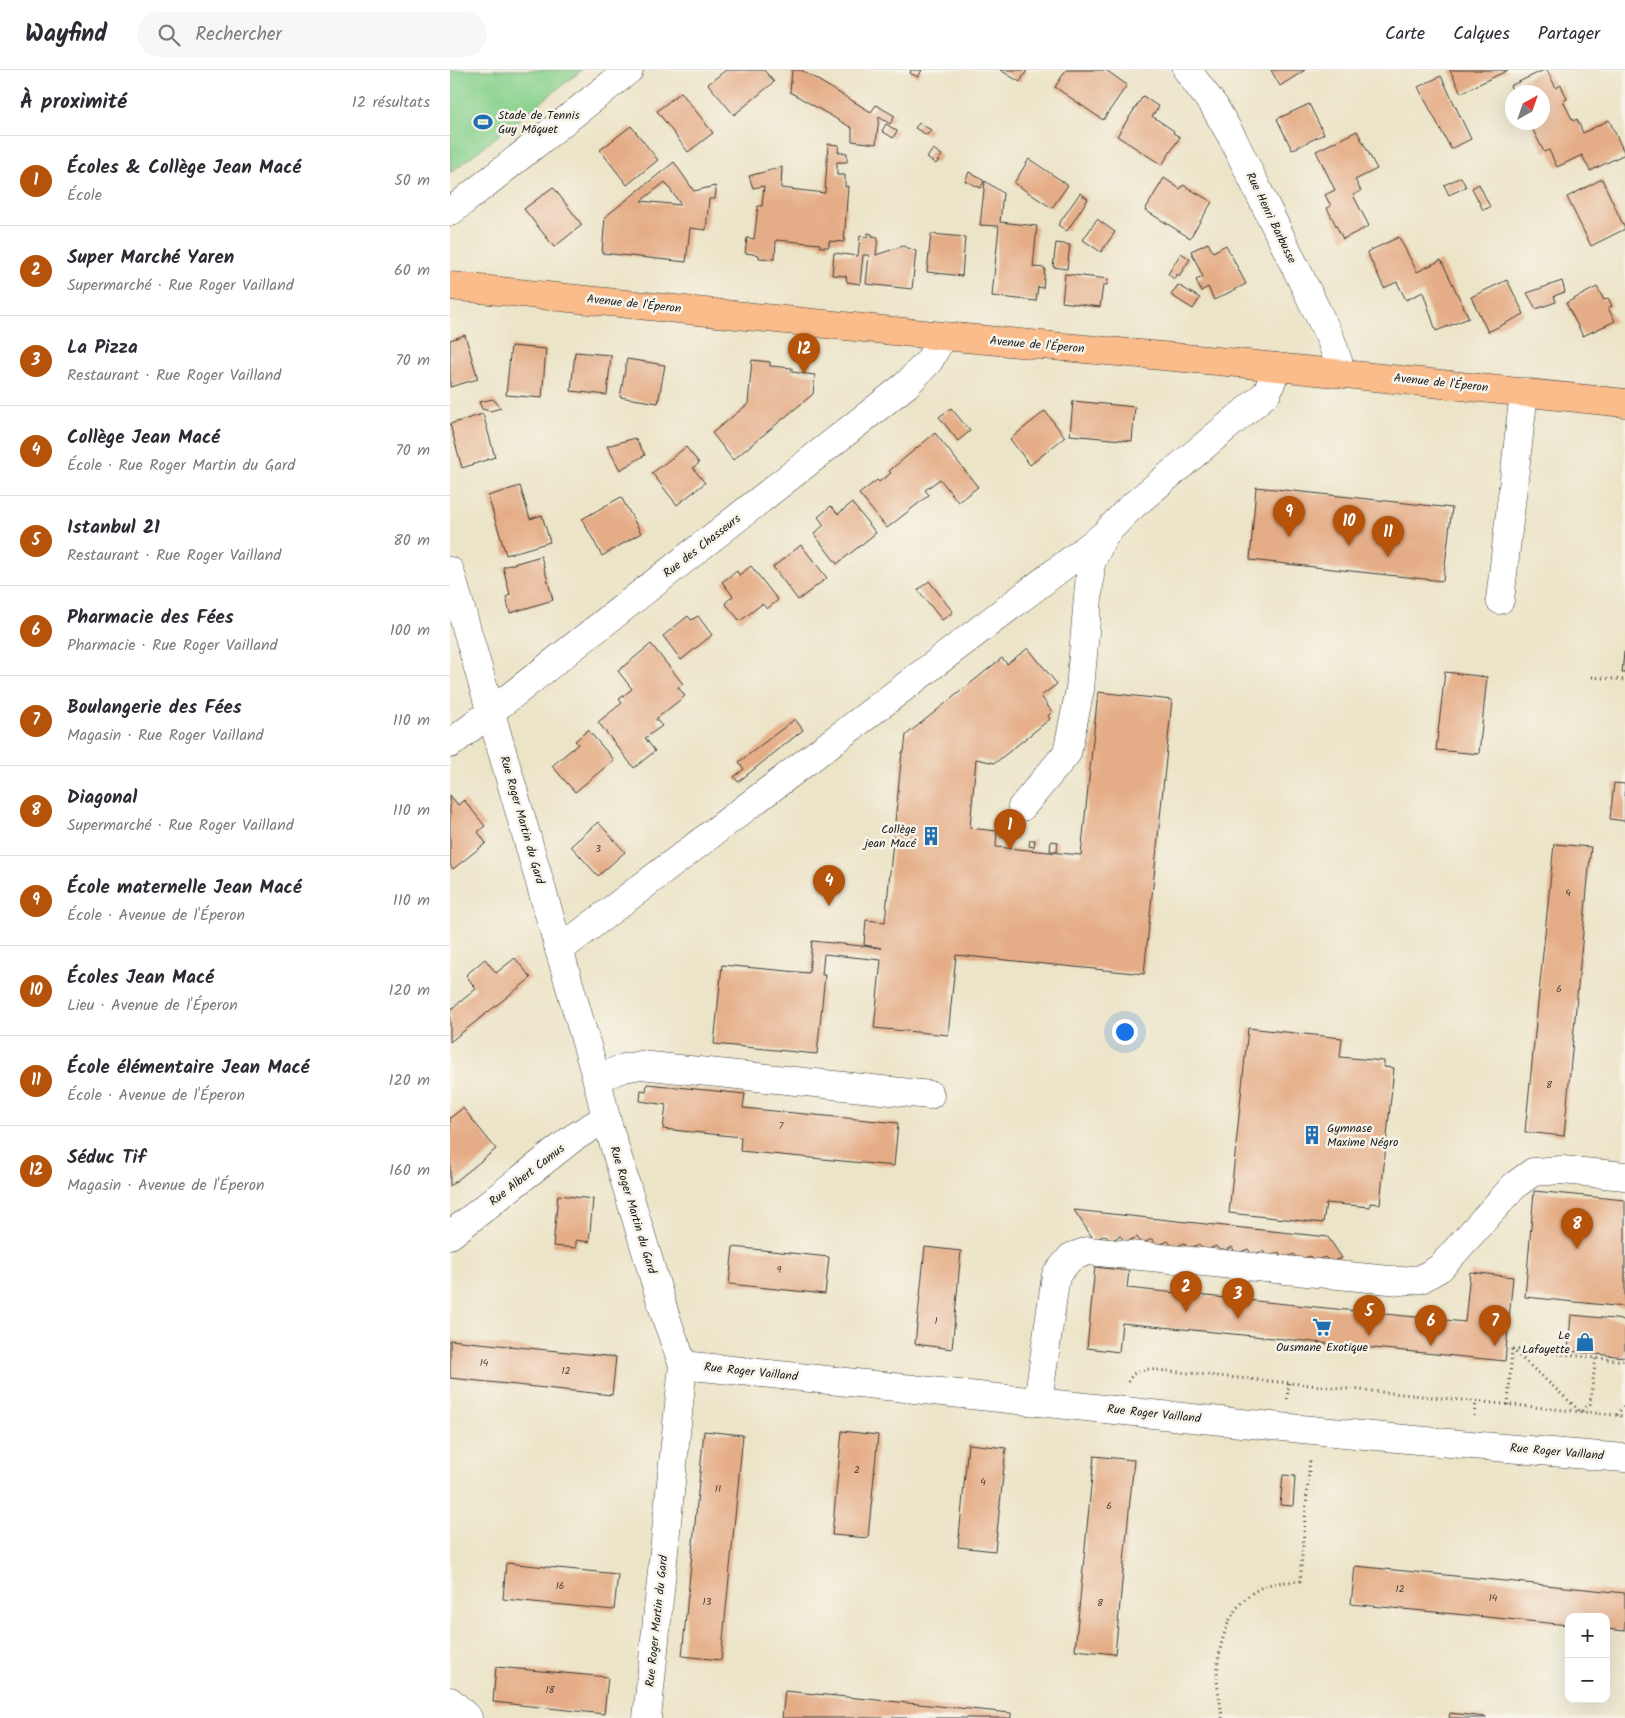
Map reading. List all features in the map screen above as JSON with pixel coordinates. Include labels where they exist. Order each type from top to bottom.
[{"type":"main road","name":"Avenue de l'Éperon","points":[[450,286],[943,336],[1342,373],[1625,403]]},
{"type":"street","points":[[450,212],[628,70]]},
{"type":"street","name":"Rue Henri Barbusse","points":[[1187,70],[1214,106],[1233,139],[1331,340],[1342,373]]},
{"type":"street","name":"Rue des Chasseurs","points":[[450,744],[906,385],[929,360],[943,336]]},
{"type":"street","points":[[559,950],[1104,535],[1129,509],[1267,393],[1276,367]]},
{"type":"street","points":[[1500,600],[1524,392]]},
{"type":"street","points":[[1022,807],[1067,753],[1080,689],[1091,563],[1104,535]]},
{"type":"street","name":"Rue Roger Martin du Gard","points":[[450,571],[492,712],[606,1118],[666,1318],[683,1365],[647,1718]]},
{"type":"street","points":[[596,1078],[624,1068],[641,1065],[930,1095]]},
{"type":"street","name":"Rue Albert Camus","points":[[450,1235],[574,1138],[606,1118]]},
{"type":"street","points":[[1038,1402],[1056,1275],[1071,1257],[1088,1251],[1400,1281],[1422,1279],[1440,1268],[1514,1184],[1533,1172],[1562,1170],[1625,1176]]},
{"type":"street","name":"Rue Roger Vailland","points":[[683,1365],[1124,1411],[1625,1458]]},
{"type":"street","points":[[450,1701],[468,1718]]},
{"type":"path","points":[[1592,677],[1625,680]]},
{"type":"path","points":[[1512,1349],[1625,1361]]},
{"type":"path","points":[[1508,1405],[1512,1349]]},
{"type":"path","points":[[1512,1349],[1581,1412]]},
{"type":"path","points":[[1581,1412],[1590,1404],[1596,1357]]},
{"type":"path","points":[[1124,1411],[1128,1382],[1133,1374],[1147,1368],[1625,1416]]},
{"type":"path","points":[[1617,1415],[1625,1404]]},
{"type":"path","points":[[1222,1718],[1217,1677],[1221,1645],[1228,1621],[1246,1599],[1266,1585],[1300,1581],[1310,1457]]},
{"type":"green space","name":"Stade de Tennis Guy Môquet","points":[[450,70],[582,70],[450,173]]},
{"type":"building","points":[[726,70],[764,70],[774,82],[734,115],[708,84]]},
{"type":"building","points":[[792,70],[801,70],[871,112],[876,105],[895,116],[890,124],[879,117],[876,144],[852,141],[852,128],[790,92]]},
{"type":"building","points":[[911,70],[922,70],[918,77],[910,73]]},
{"type":"building","points":[[1000,70],[1027,70],[1020,82]]},
{"type":"building","points":[[1066,70],[1106,70],[1127,85],[1103,120],[1055,87]]},
{"type":"building","points":[[1271,70],[1305,70],[1280,86]]},
{"type":"building","points":[[1450,70],[1508,70],[1461,93]]},
{"type":"building","points":[[1547,70],[1556,88],[1561,85],[1567,99],[1563,101],[1573,121],[1577,119],[1583,133],[1609,120],[1625,154],[1590,171],[1582,155],[1557,167],[1549,150],[1544,152],[1533,130],[1550,130],[1550,85],[1512,85]]},
{"type":"building","points":[[1441,76],[1471,139],[1451,149],[1418,87]]},
{"type":"building","points":[[681,92],[713,133],[688,152],[657,111]]},
{"type":"building","points":[[1143,96],[1159,107],[1152,116],[1180,137],[1162,165],[1117,136]]},
{"type":"building","points":[[1309,104],[1324,134],[1292,150],[1277,119]]},
{"type":"building","points":[[919,123],[931,130],[927,135],[915,128]]},
{"type":"building","points":[[886,124],[897,131],[893,138],[882,131]]},
{"type":"building","points":[[631,126],[658,160],[627,185],[600,150]]},
{"type":"building","points":[[1357,131],[1377,169],[1355,180],[1361,191],[1353,195],[1369,226],[1343,239],[1327,208],[1331,206],[1325,195],[1335,190],[1316,151]]},
{"type":"building","points":[[828,144],[839,145],[838,152],[847,153],[847,162],[837,162],[837,175],[845,175],[845,187],[848,186],[844,242],[829,241],[829,247],[820,247],[820,244],[776,240],[775,259],[759,258],[759,255],[745,253],[747,238],[754,239],[758,206],[762,206],[764,186],[753,188],[749,176],[782,167],[781,188],[825,193]]},
{"type":"building","points":[[933,149],[942,155],[936,164],[927,158]]},
{"type":"building","points":[[1029,159],[1068,185],[1052,208],[1014,183]]},
{"type":"building","points":[[674,162],[694,191],[715,186],[715,199],[709,199],[706,230],[690,228],[686,262],[602,253],[605,217]],"holes":[[[665,182],[681,205],[641,201]]]},
{"type":"building","points":[[969,172],[984,181],[981,188],[965,181]]},
{"type":"building","points":[[1461,177],[1466,187],[1449,195],[1444,185]]},
{"type":"building","points":[[1164,178],[1180,189],[1183,185],[1212,202],[1190,238],[1145,210]]},
{"type":"building","points":[[1602,179],[1625,229],[1591,246],[1567,197]]},
{"type":"building","points":[[985,181],[1003,193],[1000,222],[1037,226],[1033,267],[1045,268],[1043,288],[1038,287],[1036,301],[992,296],[999,226],[980,225]]},
{"type":"building","points":[[1479,184],[1490,207],[1483,210],[1472,188]]},
{"type":"building","points":[[553,187],[582,225],[554,247],[524,209]]},
{"type":"building","points":[[1080,193],[1088,199],[1067,231],[1058,225]]},
{"type":"building","points":[[1097,219],[1115,232],[1101,252],[1083,240]]},
{"type":"building","points":[[868,233],[878,237],[876,255],[903,246],[916,251],[912,289],[866,284],[869,255],[863,255],[860,284],[847,282],[846,276],[832,275],[834,253],[858,256],[860,236],[868,237]]},
{"type":"building","points":[[931,234],[965,237],[962,276],[927,272]]},
{"type":"building","points":[[1399,237],[1417,272],[1441,260],[1469,318],[1436,331],[1423,292],[1406,300],[1397,282],[1384,288],[1367,252]]},
{"type":"building","points":[[1056,243],[1070,245],[1067,269],[1053,267]]},
{"type":"building","points":[[1208,243],[1213,252],[1226,245],[1246,284],[1214,300],[1208,287],[1201,291],[1196,280],[1203,277],[1191,251]]},
{"type":"building","points":[[1181,253],[1190,259],[1179,276],[1177,274],[1174,279],[1168,274]]},
{"type":"building","points":[[1065,274],[1108,279],[1107,285],[1103,285],[1100,307],[1062,302]]},
{"type":"building","points":[[1507,280],[1524,314],[1488,332],[1471,297]]},
{"type":"building","points":[[1562,281],[1565,292],[1554,296],[1556,302],[1536,309],[1527,293]]},
{"type":"building","points":[[1178,285],[1200,298],[1193,309],[1171,295]]},
{"type":"building","points":[[1597,287],[1604,300],[1608,298],[1612,306],[1608,308],[1615,321],[1583,336],[1566,303]]},
{"type":"building","points":[[465,335],[478,379],[450,387],[450,340]]},
{"type":"building","points":[[511,346],[546,349],[542,398],[506,395]]},
{"type":"building","points":[[575,352],[611,355],[607,395],[571,391]]},
{"type":"building","points":[[627,359],[665,365],[658,403],[620,397]]},
{"type":"building","points":[[752,360],[770,362],[770,366],[792,368],[792,372],[815,375],[813,394],[733,460],[712,433],[748,404]]},
{"type":"building","points":[[493,399],[501,408],[490,411],[482,409],[479,402]]},
{"type":"building","points":[[1073,401],[1135,407],[1132,441],[1070,435]]},
{"type":"building","points":[[951,408],[970,431],[958,441],[939,417]]},
{"type":"building","points":[[1045,411],[1065,437],[1030,465],[1010,439]]},
{"type":"building","points":[[483,414],[495,457],[462,468],[450,424]]},
{"type":"building","points":[[935,433],[978,487],[958,502],[940,479],[925,490],[929,495],[887,528],[859,494],[877,480],[879,482],[891,473],[889,471]]},
{"type":"building","points":[[635,438],[645,455],[620,470],[607,446]]},
{"type":"building","points":[[686,447],[699,463],[693,468],[705,483],[677,505],[652,473]]},
{"type":"building","points":[[520,486],[530,519],[542,515],[550,542],[506,555],[488,496]]},
{"type":"building","points":[[1256,487],[1452,508],[1443,581],[1250,560]]},
{"type":"building","points":[[621,497],[641,533],[602,556],[582,519]]},
{"type":"building","points":[[852,503],[876,533],[837,564],[814,534],[824,525],[818,517],[831,506],[838,514]]},
{"type":"building","points":[[801,545],[827,578],[798,600],[773,567]]},
{"type":"building","points":[[541,556],[553,600],[510,613],[506,597],[510,595],[503,567]]},
{"type":"building","points":[[751,566],[778,600],[767,609],[762,604],[740,621],[725,603],[733,596],[722,582],[737,571],[739,575]]},
{"type":"building","points":[[929,581],[953,612],[942,620],[918,590]]},
{"type":"building","points":[[688,616],[691,620],[698,616],[712,635],[681,660],[663,636]]},
{"type":"building","points":[[651,644],[683,684],[678,687],[685,696],[656,719],[662,726],[645,738],[655,751],[634,768],[598,722],[622,703],[619,699],[632,689],[618,671]]},
{"type":"building","name":"Collège jean Macé","points":[[1028,648],[1057,684],[1041,696],[1052,712],[1048,716],[1050,719],[995,763],[976,759],[970,828],[997,831],[996,847],[1081,855],[1098,692],[1172,700],[1144,974],[956,955],[948,1035],[874,1028],[881,960],[824,954],[822,975],[825,975],[817,1054],[714,1044],[722,965],[809,973],[812,941],[882,948],[864,945],[866,920],[885,922],[902,752],[904,752],[906,735],[1002,658],[1007,664]]},
{"type":"building","points":[[1624,652],[1625,673],[1622,673]]},
{"type":"building","points":[[1445,672],[1487,677],[1479,754],[1436,750]]},
{"type":"building","points":[[795,719],[803,730],[738,782],[734,777],[744,769],[739,762]]},
{"type":"building","points":[[588,730],[614,760],[575,792],[552,766],[578,744],[575,741]]},
{"type":"building","points":[[1614,783],[1625,784],[1625,821],[1610,819]]},
{"type":"building","points":[[450,795],[458,805],[464,800],[485,826],[478,832],[486,843],[453,869],[450,865]]},
{"type":"building","points":[[598,822],[625,852],[598,876],[571,846]]},
{"type":"building","points":[[1030,840],[1035,840],[1034,847],[1029,846]]},
{"type":"building","points":[[1051,841],[1058,842],[1057,851],[1050,851]]},
{"type":"building","points":[[1554,844],[1591,847],[1564,1136],[1525,1132]]},
{"type":"building","points":[[515,958],[531,978],[450,1042],[450,1010],[476,989],[466,975],[485,959],[496,973]]},
{"type":"building","name":"Gymnase Maxime Négro","points":[[1248,1028],[1342,1038],[1340,1057],[1384,1061],[1384,1067],[1394,1068],[1380,1204],[1370,1203],[1370,1207],[1326,1203],[1323,1223],[1229,1213]]},
{"type":"building","points":[[647,1084],[745,1094],[743,1108],[898,1123],[894,1166],[740,1151],[741,1137],[663,1129],[666,1105],[640,1101],[641,1090],[646,1091]]},
{"type":"building","points":[[463,1108],[496,1149],[450,1186],[450,1118]]},
{"type":"building","points":[[1534,1191],[1625,1200],[1625,1307],[1525,1297]]},
{"type":"building","points":[[558,1195],[593,1199],[589,1242],[576,1240],[576,1248],[553,1246]]},
{"type":"building","points":[[1074,1210],[1328,1237],[1342,1258],[1330,1262],[1325,1257],[1314,1261],[1310,1256],[1298,1260],[1294,1254],[1283,1259],[1279,1252],[1267,1257],[1263,1251],[1252,1255],[1248,1249],[1236,1254],[1232,1247],[1221,1252],[1216,1246],[1204,1251],[1199,1244],[1189,1249],[1184,1243],[1173,1248],[1168,1241],[1157,1246],[1152,1239],[1141,1244],[1137,1237],[1126,1242],[1120,1236],[1110,1241],[1106,1235],[1094,1240]]},
{"type":"building","points":[[733,1247],[829,1257],[825,1294],[729,1284]]},
{"type":"building","points":[[925,1247],[961,1251],[952,1349],[915,1344]]},
{"type":"building","points":[[1095,1267],[1129,1271],[1127,1288],[1465,1322],[1470,1272],[1513,1277],[1505,1361],[1122,1323],[1119,1352],[1087,1348]]},
{"type":"building","points":[[1571,1315],[1625,1320],[1625,1357],[1568,1351]]},
{"type":"building","points":[[450,1340],[616,1357],[612,1395],[450,1378]]},
{"type":"building","points":[[704,1431],[743,1435],[721,1660],[682,1656]]},
{"type":"building","points":[[842,1431],[878,1435],[868,1538],[832,1535]]},
{"type":"building","points":[[968,1444],[1006,1448],[995,1551],[958,1547]]},
{"type":"building","points":[[1094,1456],[1134,1460],[1115,1654],[1075,1650]]},
{"type":"building","points":[[1283,1475],[1295,1476],[1293,1506],[1280,1505]]},
{"type":"building","points":[[506,1563],[618,1574],[614,1610],[503,1599]]},
{"type":"building","points":[[1355,1566],[1625,1593],[1625,1631],[1610,1629],[1610,1613],[1565,1613],[1565,1625],[1351,1604]]},
{"type":"building","points":[[496,1667],[608,1677],[604,1714],[493,1702]]},
{"type":"building","points":[[785,1691],[1011,1713],[1011,1718],[782,1718]]},
{"type":"building","points":[[1450,1713],[1486,1717],[1486,1718],[1449,1718]]},
{"type":"place","name":"Stade de Tennis Guy Môquet","points":[[483,122]]},
{"type":"place","name":"Séduc Tif","points":[[804,374]]},
{"type":"place","name":"École maternelle Jean Macé","points":[[1289,537]]},
{"type":"place","name":"Écoles Jean Macé","points":[[1349,546]]},
{"type":"place","name":"École élémentaire Jean Macé","points":[[1388,557]]},
{"type":"place","name":"Collège jean Macé","points":[[931,836]]},
{"type":"place","name":"Écoles & Collège Jean Macé","points":[[1010,850]]},
{"type":"place","name":"Collège Jean Macé","points":[[829,906]]},
{"type":"place","name":"Gymnase Maxime Négro","points":[[1312,1135]]},
{"type":"place","name":"Diagonal","points":[[1577,1249]]},
{"type":"place","name":"Super Marché Yaren","points":[[1186,1312]]},
{"type":"place","name":"La Pizza","points":[[1238,1319]]},
{"type":"place","name":"Ousmane Exotique","points":[[1322,1327]]},
{"type":"place","name":"Istanbul 21","points":[[1369,1336]]},
{"type":"place","name":"Le Lafayette","points":[[1585,1342]]},
{"type":"place","name":"Pharmacie des Fées","points":[[1431,1346]]},
{"type":"place","name":"Boulangerie des Fées","points":[[1495,1346]]}]
